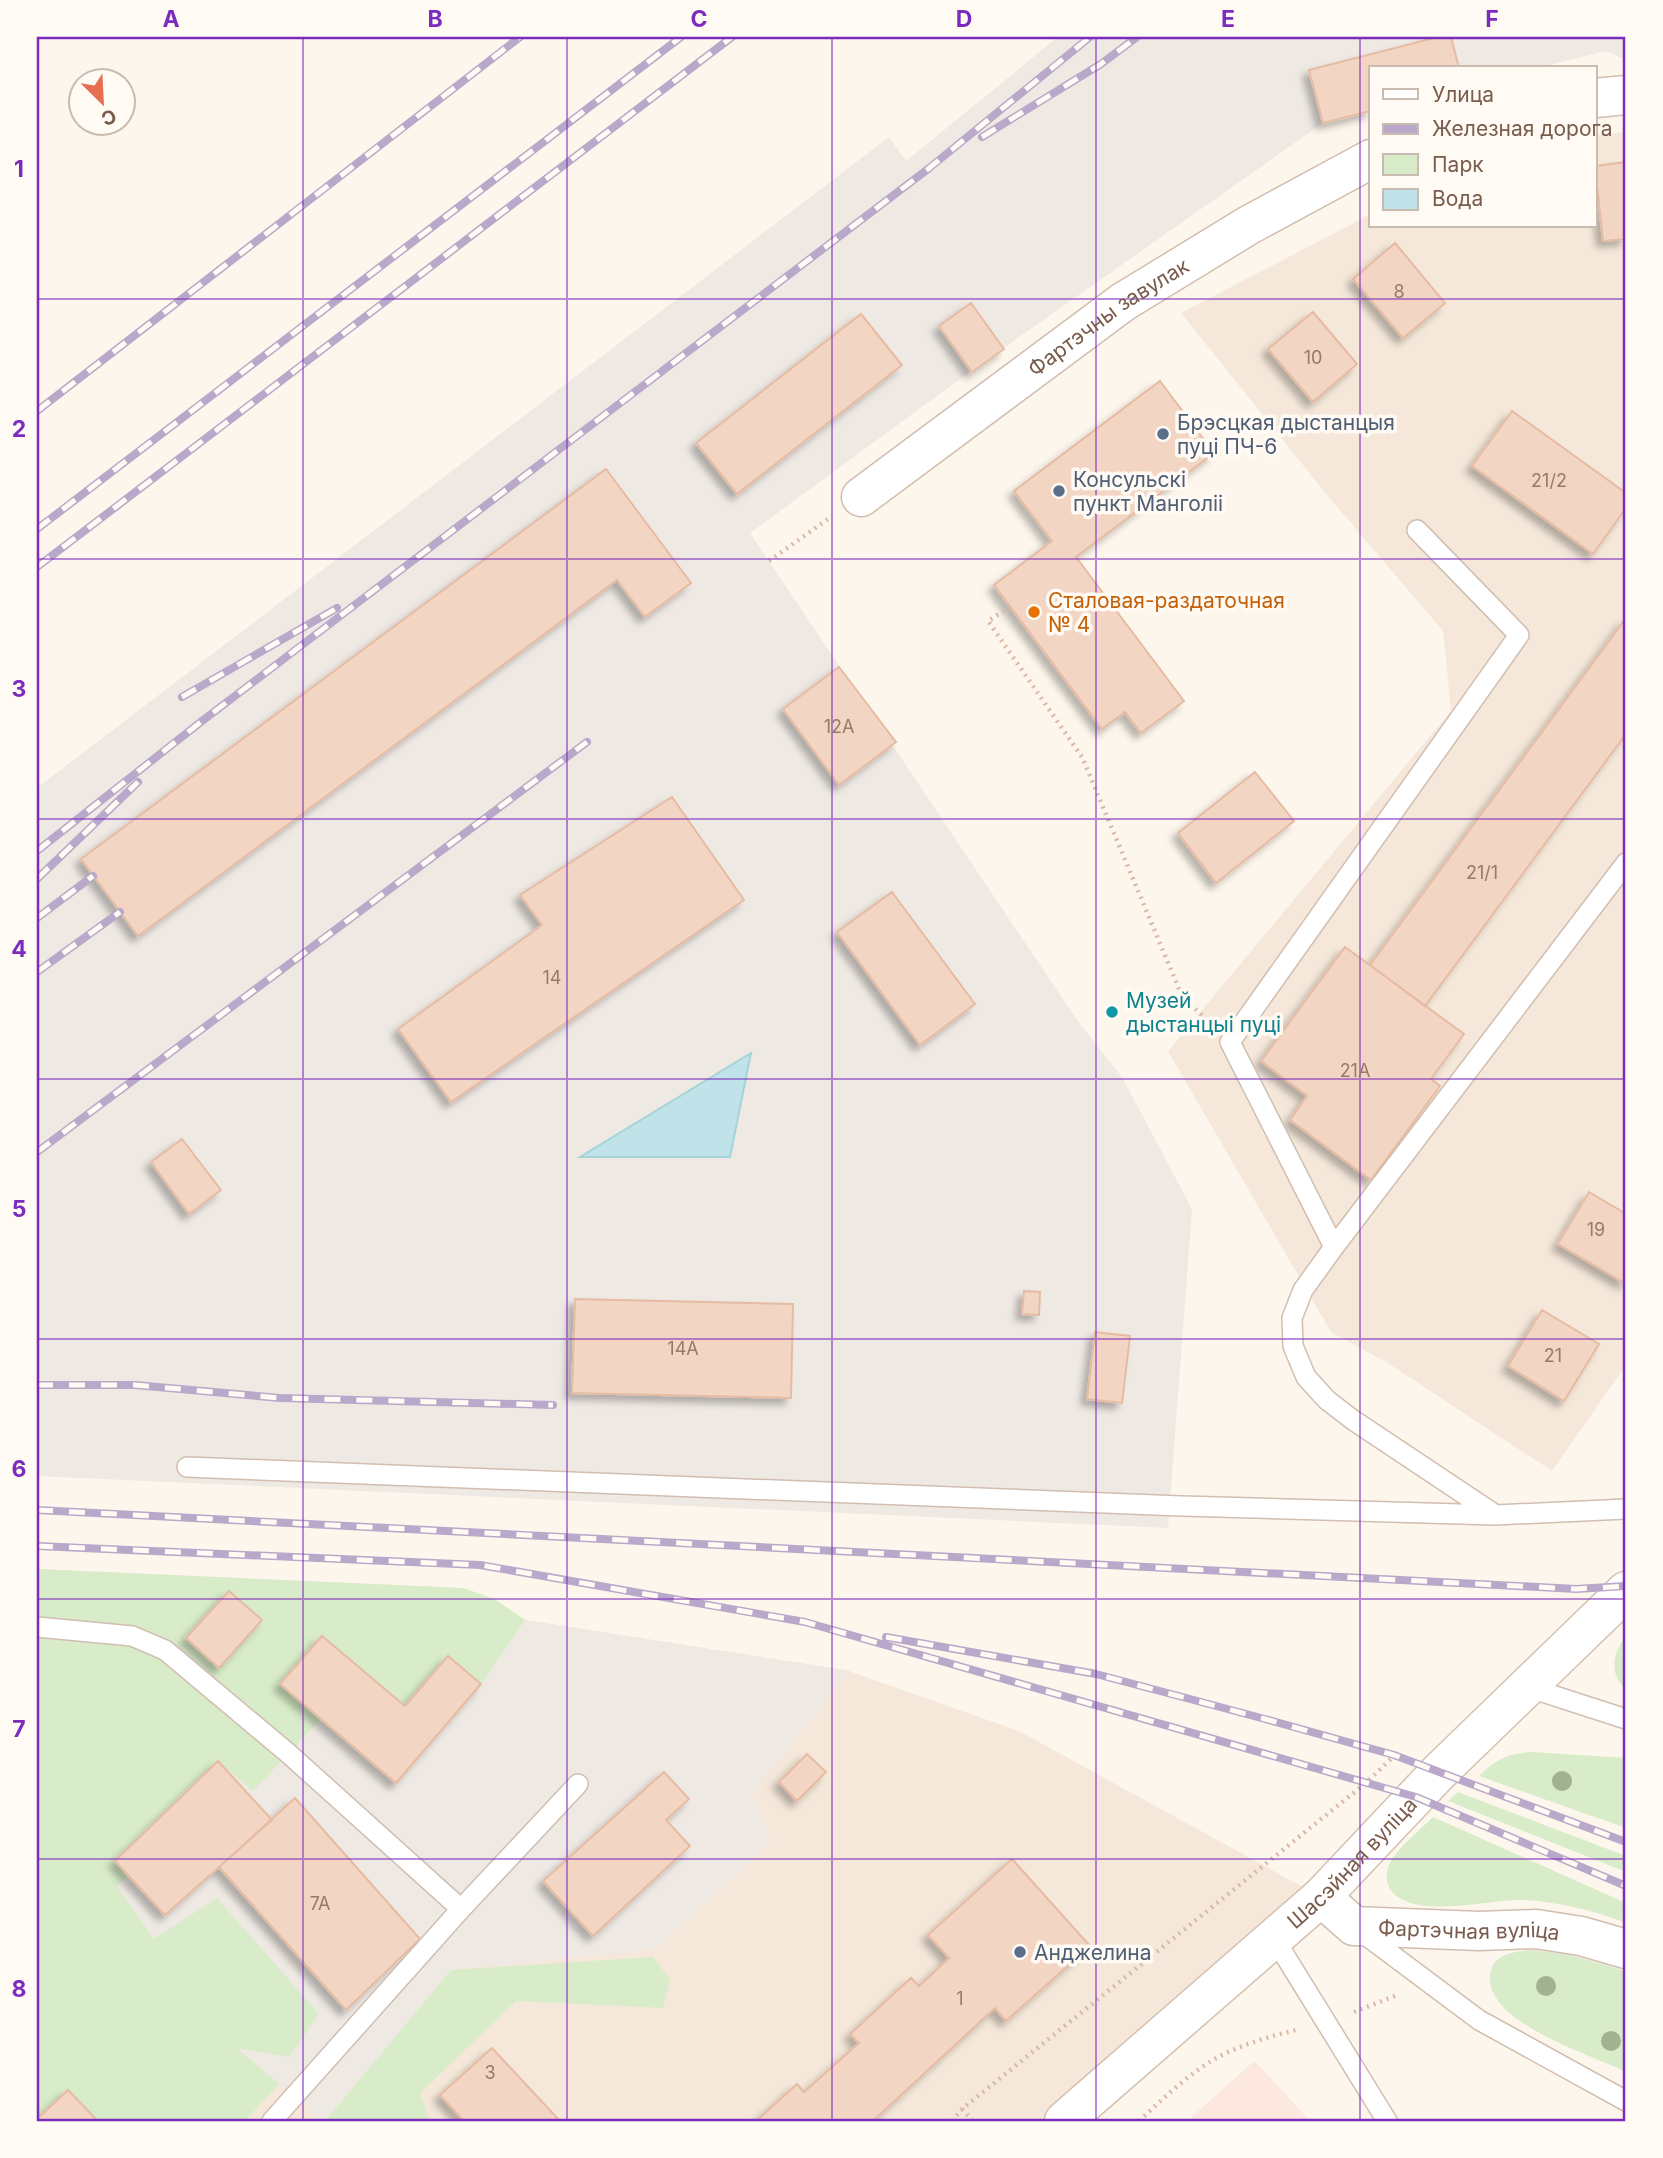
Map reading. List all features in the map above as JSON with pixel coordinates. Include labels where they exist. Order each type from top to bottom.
[{"type":"street","points":[[1596,98],[1626,94]]},
{"type":"street","name":"Фартэчны завулак","points":[[861,497],[1123,302],[1249,225],[1369,160]]},
{"type":"street","name":"Шасэйная вуліца","points":[[1065,2121],[1321,1897],[1438,1773],[1626,1591]]},
{"type":"street","name":"Фартэчная вуліца","points":[[1321,1897],[1354,1926],[1479,1931],[1536,1929],[1581,1936],[1626,1949]]},
{"type":"lane","points":[[1334,1247],[1230,1042],[1519,635],[1417,530]]},
{"type":"lane","points":[[1495,1515],[1353,1420],[1327,1399],[1306,1377],[1293,1346],[1292,1318],[1303,1290],[1334,1247],[1626,863]]},
{"type":"lane","points":[[187,1467],[1181,1506],[1495,1515],[1626,1509]]},
{"type":"lane","points":[[37,1627],[132,1636],[165,1650],[289,1754],[461,1909]]},
{"type":"lane","points":[[1527,1687],[1626,1719]]},
{"type":"lane","points":[[272,2121],[461,1909],[579,1784]]},
{"type":"lane","points":[[1354,1926],[1479,2020],[1626,2101]]},
{"type":"lane","points":[[1274,1938],[1387,2121]]},
{"type":"path","points":[[769,561],[861,497]]},
{"type":"path","points":[[1010,607],[988,621],[1082,757],[1182,996],[1230,1042]]},
{"type":"path","points":[[952,2121],[962,2109],[1367,1782],[1404,1746]]},
{"type":"path","points":[[1139,2121],[1183,2081],[1222,2055],[1260,2039],[1326,2022],[1398,1995]]},
{"type":"path","points":[[962,2109],[973,2121]]},
{"type":"shaded area","points":[[1058,37],[1626,37],[1626,60],[1606,51],[1545,66],[1369,66],[1369,112],[1323,123],[971,371],[750,533],[1077,1020],[1122,1077],[1192,1209],[1168,1528],[37,1476],[37,788],[889,137],[906,161]]},
{"type":"shaded area","points":[[1626,132],[1626,1365],[1552,1471],[1386,1362],[1331,1332],[1168,1051],[1451,711],[1443,631],[1322,489],[1181,313],[1369,215],[1369,228],[1596,228],[1596,135]]},
{"type":"shaded area","points":[[37,1569],[463,1588],[494,1599],[525,1620],[846,1670],[1019,1731],[1321,1897],[1064,2121],[37,2121]]},
{"type":"shaded area","points":[[525,1620],[850,1671],[751,1794],[771,1841],[656,1949],[451,1970],[325,2121],[322,2121],[85,1918],[115,1861],[218,1761],[253,1791],[321,1720],[280,1684],[322,1636],[448,1656],[481,1684]]},
{"type":"shaded area","points":[[1254,2061],[1310,2121],[1187,2121]]},
{"type":"green space","points":[[37,1569],[463,1588],[494,1599],[525,1620],[481,1684],[448,1656],[405,1706],[321,1636],[280,1684],[321,1719],[253,1791],[218,1761],[116,1861],[128,1875],[117,1887],[154,1939],[217,1898],[319,2014],[289,2057],[237,2048],[279,2084],[245,2121],[37,2121]]},
{"type":"green space","points":[[1626,1636],[1626,1690],[1617,1677],[1614,1663]]},
{"type":"green space","points":[[1533,1752],[1626,1758],[1626,1828],[1479,1776],[1503,1758]]},
{"type":"green space","points":[[1458,1792],[1626,1856],[1626,1872],[1448,1801]]},
{"type":"green space","points":[[1433,1817],[1626,1903],[1626,1923],[1575,1907],[1536,1901],[1433,1906],[1401,1899],[1388,1885],[1388,1867],[1399,1850]]},
{"type":"green space","points":[[1533,1950],[1570,1955],[1626,1971],[1626,2072],[1541,2034],[1502,2005],[1491,1988],[1491,1970],[1494,1964],[1508,1954]]},
{"type":"green space","points":[[653,1957],[670,1979],[663,2008],[516,2001],[420,2093],[430,2121],[325,2121],[451,1970]]},
{"type":"water","points":[[751,1053],[730,1157],[580,1157]]},
{"type":"building","points":[[1438,37],[1451,37],[1458,66],[1369,66],[1369,112],[1323,123],[1309,70]]},
{"type":"building","points":[[1626,162],[1626,239],[1603,241],[1596,166]]},
{"type":"building","points":[[1395,243],[1445,303],[1403,338],[1353,279]]},
{"type":"building","points":[[971,303],[1004,349],[972,372],[939,326]]},
{"type":"building","points":[[1313,312],[1357,364],[1313,402],[1268,349]]},
{"type":"building","points":[[861,314],[902,365],[737,494],[696,443]]},
{"type":"building","points":[[1160,381],[1214,453],[1076,557],[1184,701],[1141,733],[1125,712],[1102,729],[994,585],[1052,541],[1014,491]]},
{"type":"building","points":[[1512,411],[1626,493],[1626,508],[1593,554],[1472,466]]},
{"type":"building","points":[[606,469],[691,583],[645,617],[617,580],[138,936],[81,859]]},
{"type":"building","points":[[1626,618],[1626,734],[1425,1006],[1370,965]]},
{"type":"building","points":[[839,667],[896,742],[839,785],[783,709]]},
{"type":"building","points":[[1255,772],[1294,821],[1216,883],[1178,833]]},
{"type":"building","points":[[672,797],[744,900],[451,1102],[398,1029],[542,925],[520,895]]},
{"type":"building","points":[[892,892],[975,1004],[920,1045],[837,932]]},
{"type":"building","points":[[1345,947],[1464,1034],[1431,1079],[1440,1086],[1371,1180],[1290,1120],[1307,1096],[1261,1061]]},
{"type":"building","points":[[182,1139],[221,1190],[189,1214],[151,1162]]},
{"type":"building","points":[[1589,1192],[1626,1214],[1626,1284],[1558,1244]]},
{"type":"building","points":[[1024,1291],[1040,1292],[1039,1315],[1022,1314]]},
{"type":"building","points":[[575,1299],[793,1304],[791,1398],[572,1393]]},
{"type":"building","points":[[1542,1310],[1599,1344],[1564,1401],[1508,1366]]},
{"type":"building","points":[[1095,1332],[1130,1336],[1122,1403],[1087,1399]]},
{"type":"building","points":[[229,1591],[262,1620],[219,1668],[186,1638]]},
{"type":"building","points":[[322,1636],[405,1706],[448,1656],[481,1684],[396,1783],[280,1684]]},
{"type":"building","points":[[807,1754],[826,1772],[797,1801],[779,1782]]},
{"type":"building","points":[[218,1761],[272,1820],[165,1915],[115,1861]]},
{"type":"building","points":[[664,1772],[689,1799],[666,1820],[690,1846],[593,1936],[543,1881]]},
{"type":"building","points":[[295,1798],[420,1939],[346,2010],[219,1867]]},
{"type":"building","points":[[1012,1859],[1090,1946],[1006,2021],[995,2008],[873,2121],[756,2121],[797,2084],[804,2092],[859,2043],[850,2034],[911,1978],[919,1986],[949,1958],[928,1935]]},
{"type":"building","points":[[492,2048],[560,2121],[464,2121],[440,2095]]},
{"type":"building","points":[[68,2090],[98,2121],[37,2121],[37,2119]]},
{"type":"railway","points":[[37,411],[520,37]]},
{"type":"railway","points":[[37,529],[681,37]]},
{"type":"railway","points":[[37,567],[732,37]]},
{"type":"railway","points":[[37,851],[202,721],[928,169],[1090,37]]},
{"type":"railway","points":[[982,137],[1101,64],[1137,37]]},
{"type":"railway","points":[[182,697],[337,608]]},
{"type":"railway","points":[[37,1152],[587,742]]},
{"type":"railway","points":[[37,879],[138,782]]},
{"type":"railway","points":[[37,918],[93,876]]},
{"type":"railway","points":[[37,972],[120,912]]},
{"type":"railway","points":[[37,1385],[135,1385],[280,1398],[553,1405]]},
{"type":"railway","points":[[37,1510],[1576,1589],[1626,1586]]},
{"type":"railway","points":[[37,1546],[480,1565],[805,1622],[1416,1797],[1626,1886]]},
{"type":"railway","points":[[886,1637],[1096,1674],[1265,1719],[1394,1755],[1626,1842]]},
{"type":"place","name":"Брэсцкая дыстанцыя пуці ПЧ-6","points":[[1163,434]]},
{"type":"place","name":"Консульскі пункт Манголіі","points":[[1059,491]]},
{"type":"place","name":"Сталовая-раздаточная № 4","points":[[1034,612]]},
{"type":"place","name":"Музей дыстанцыі пуці","points":[[1112,1012]]},
{"type":"place","name":"Анджелина","points":[[1020,1952]]}]
